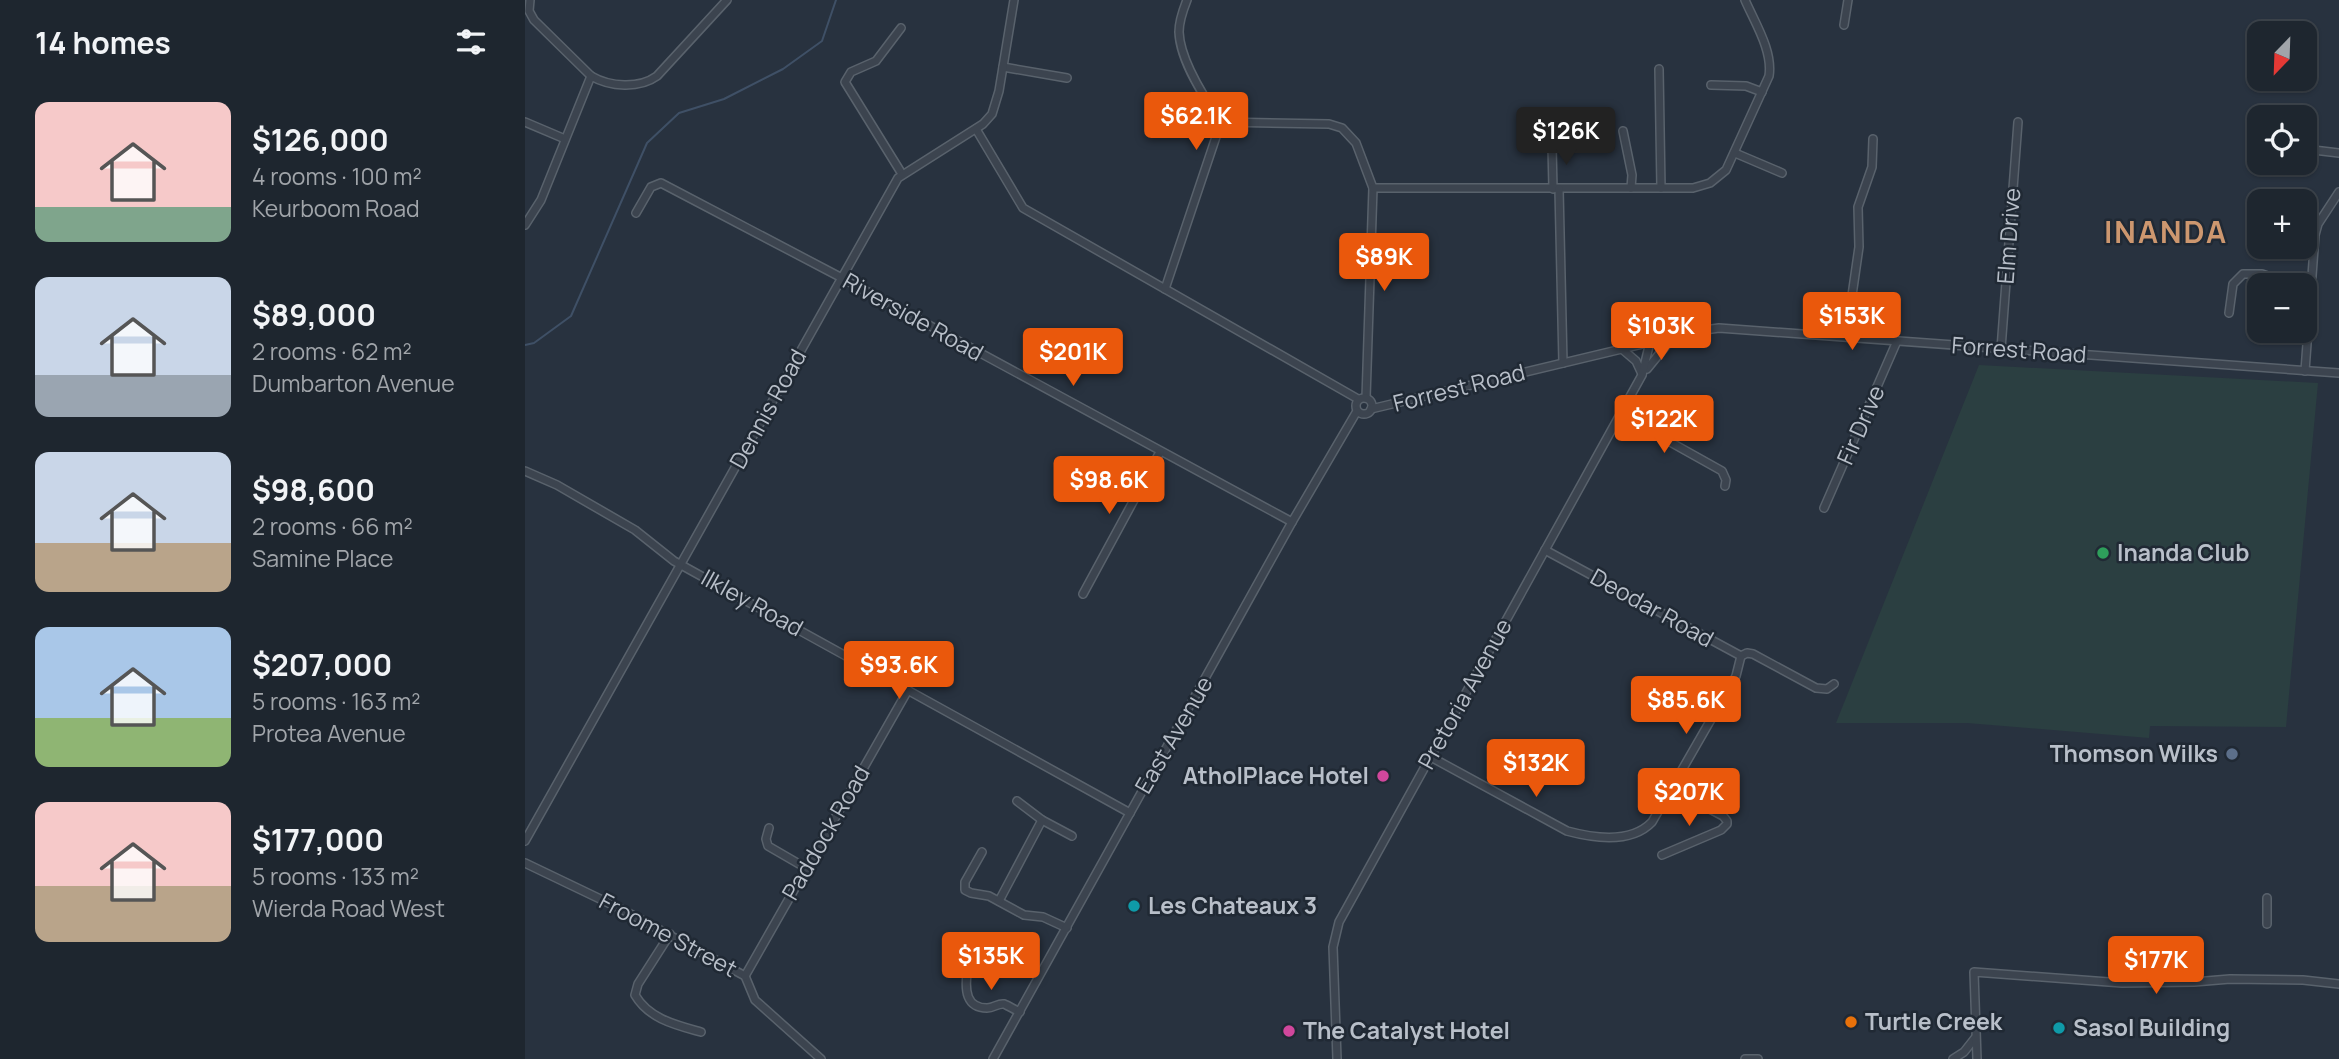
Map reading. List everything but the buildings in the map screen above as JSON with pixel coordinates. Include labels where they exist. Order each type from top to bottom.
[{"type":"street","points":[[530,0],[529,12],[534,20],[591,76],[615,84],[650,81],[727,0]]},
{"type":"street","name":"Dennis Road","points":[[525,841],[894,183],[902,174],[976,129],[992,114],[1014,0]]},
{"type":"street","points":[[1165,289],[1221,122],[1185,59],[1179,40],[1179,23],[1187,0]]},
{"type":"street","points":[[1373,188],[1702,187],[1721,176],[1735,153],[1769,76],[1769,58],[1745,0]]},
{"type":"street","points":[[1844,25],[1848,0]]},
{"type":"street","points":[[901,28],[876,61],[851,72],[845,82],[902,174]]},
{"type":"street","points":[[1003,67],[1067,78]]},
{"type":"street","points":[[1659,69],[1661,188]]},
{"type":"street","points":[[525,225],[541,201],[591,76]]},
{"type":"street","points":[[1711,85],[1746,86],[1762,92]]},
{"type":"street","points":[[525,122],[565,139]]},
{"type":"street","points":[[1221,122],[1329,124],[1342,128],[1356,143],[1373,188],[1362,398],[1355,405],[1357,411],[1363,414],[1371,409],[1371,402],[1362,398]]},
{"type":"street","name":"Elm Drive","points":[[2001,349],[2018,122]]},
{"type":"street","name":"Forrest Road","points":[[976,129],[1023,208],[1362,398]]},
{"type":"street","points":[[1623,131],[1632,175],[1631,188]]},
{"type":"street","points":[[1846,337],[1859,247],[1858,207],[1872,167],[1873,139]]},
{"type":"street","points":[[1552,146],[1563,363]]},
{"type":"street","points":[[2317,150],[2339,153]]},
{"type":"street","points":[[1735,153],[1782,173]]},
{"type":"street","name":"Riverside Road","points":[[636,213],[651,187],[658,183],[719,212],[1292,523]]},
{"type":"street","points":[[2311,273],[2317,229],[2339,192]]},
{"type":"street","points":[[2229,313],[2233,284],[2238,276],[2247,274]]},
{"type":"street","name":"Forrest Road","points":[[1371,409],[1719,328],[2339,373]]},
{"type":"street","points":[[1622,349],[1636,362],[1642,375],[1673,337]]},
{"type":"street","name":"Fir Drive","points":[[1824,508],[1897,341]]},
{"type":"street","name":"Pretoria Avenue","points":[[1337,1059],[1333,960],[1335,936],[1345,910],[1642,375],[1650,342]]},
{"type":"street","points":[[2305,371],[2306,343]]},
{"type":"street","name":"East Avenue","points":[[993,1059],[1357,411]]},
{"type":"street","points":[[1621,414],[1721,471],[1725,477],[1725,486]]},
{"type":"street","points":[[1083,594],[1160,452]]},
{"type":"street","name":"Ilkley Road","points":[[525,471],[557,485],[635,530],[681,565],[1130,813]]},
{"type":"street","name":"Deodar Road","points":[[1545,550],[1741,656],[1753,654],[1816,688],[1827,689],[1834,684]]},
{"type":"street","points":[[1429,756],[1553,825],[1591,836],[1630,835],[1644,830],[1652,822],[1736,676],[1741,656]]},
{"type":"street","name":"Paddock Road","points":[[745,976],[908,690]]},
{"type":"street","points":[[1663,855],[1721,830],[1727,824],[1723,816],[1672,789]]},
{"type":"street","points":[[1017,801],[1042,820],[1072,836]]},
{"type":"street","points":[[999,901],[1042,820]]},
{"type":"street","points":[[769,828],[766,839],[768,846],[806,868]]},
{"type":"street","points":[[982,852],[965,882],[965,890],[989,896],[1024,915],[1042,917],[1067,928]]},
{"type":"street","name":"Froome Street","points":[[525,863],[670,934],[745,976],[755,1000],[821,1059]]},
{"type":"street","points":[[2267,898],[2267,923]]},
{"type":"street","points":[[670,934],[638,984],[635,995],[642,1007],[668,1023],[701,1032]]},
{"type":"street","points":[[1977,1059],[1974,972],[2111,982],[2230,979],[2303,980],[2339,984]]},
{"type":"street","points":[[967,974],[965,990],[968,998],[977,1006],[985,1008],[1003,1004],[1020,1012]]},
{"type":"street","points":[[1953,1059],[1964,1052],[1976,1035]]},
{"type":"street","points":[[1745,1059],[1758,1059]]},
{"type":"green space","name":"Inanda Club","points":[[1979,365],[2318,383],[2286,727],[2150,726],[2149,738],[1967,723],[1836,723]]},
{"type":"waterway","points":[[525,345],[534,343],[571,316],[647,143],[679,113],[724,99],[783,69],[822,41],[836,0]]},
{"type":"place","name":"Inanda Club","points":[[2103,553]]},
{"type":"place","name":"Thomson Wilks","points":[[2232,754]]},
{"type":"place","name":"AtholPlace Hotel","points":[[1383,776]]},
{"type":"place","name":"Les Chateaux 3","points":[[1134,906]]},
{"type":"place","name":"Turtle Creek","points":[[1851,1022]]},
{"type":"place","name":"Sasol Building","points":[[2059,1028]]},
{"type":"place","name":"The Catalyst Hotel","points":[[1289,1031]]},
{"type":"district","name":"INANDA","points":[[2166,233]]}]
